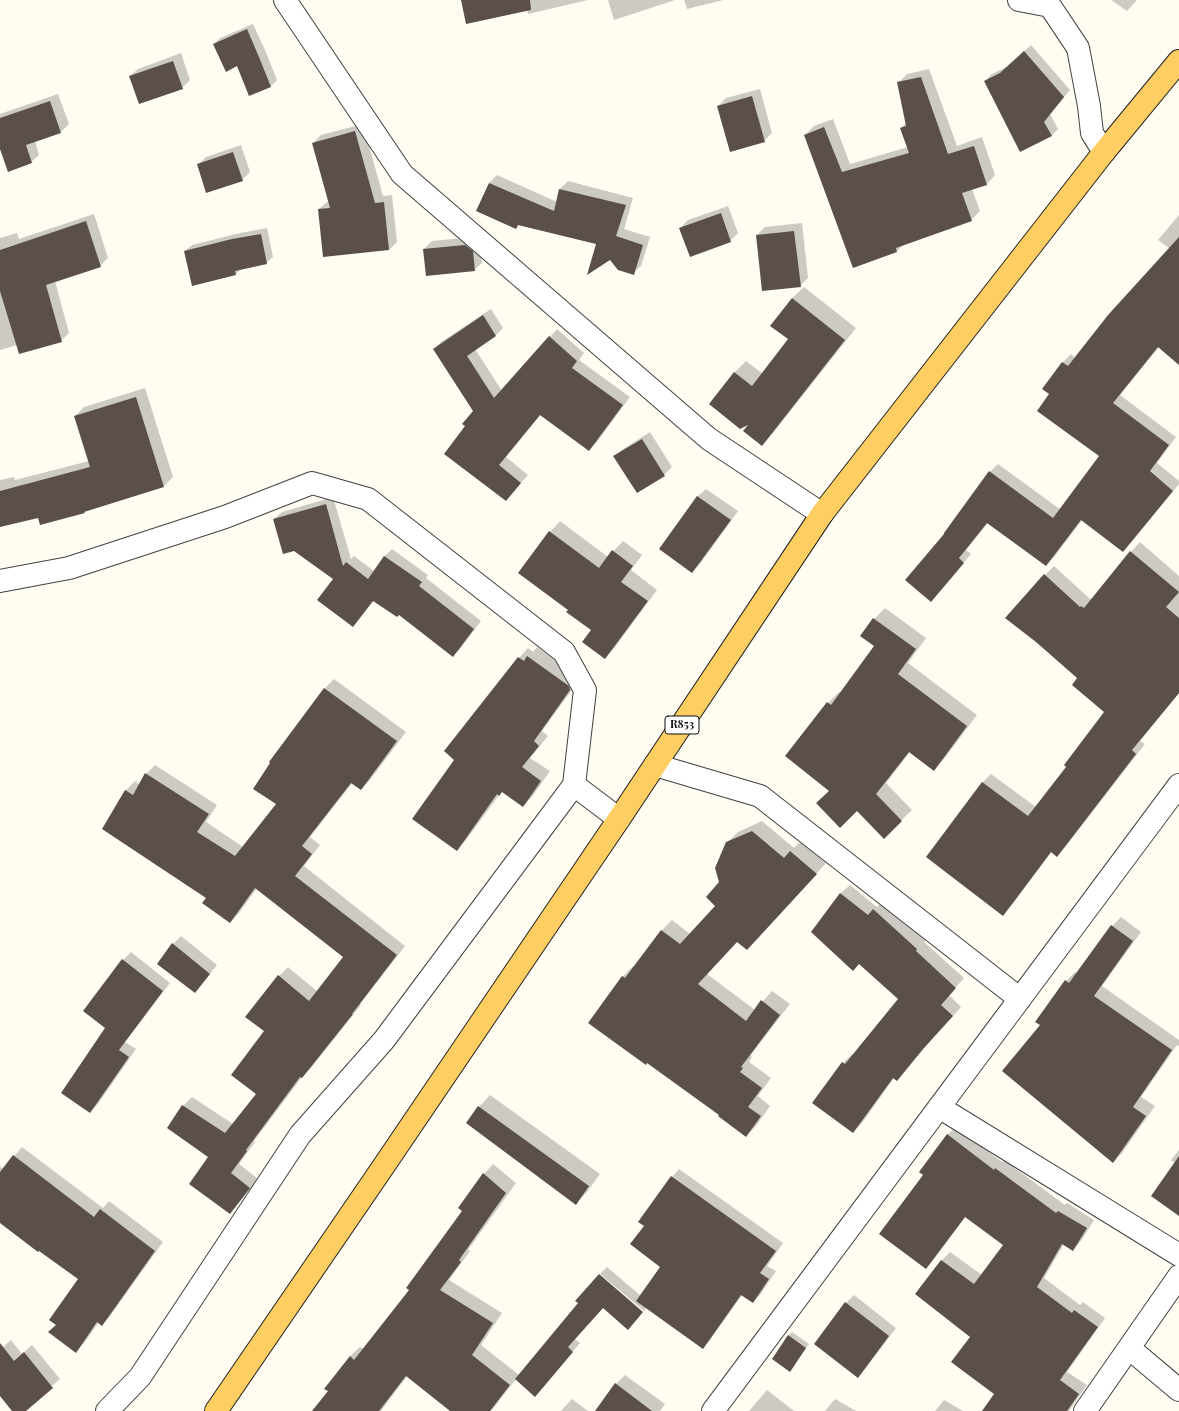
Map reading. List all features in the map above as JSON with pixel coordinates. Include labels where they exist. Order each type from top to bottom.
[{"type":"main road","name":"R853","points":[[216,1411],[619,819],[822,514],[1104,152],[1179,61]]},
{"type":"street","points":[[285,0],[402,174],[708,439],[822,514]]},
{"type":"street","points":[[1019,0],[1050,6],[1078,48],[1089,106],[1092,133],[1104,152]]},
{"type":"street","points":[[0,581],[69,568],[225,517],[312,483],[368,499],[564,652],[585,690],[574,785],[384,1040],[300,1135],[140,1377],[107,1411]]},
{"type":"street","points":[[655,765],[760,796],[1020,999]]},
{"type":"street","points":[[574,785],[619,819]]},
{"type":"street","points":[[713,1411],[1179,785]]},
{"type":"street","points":[[939,1107],[1179,1255]]},
{"type":"street","points":[[1085,1411],[1179,1276]]},
{"type":"street","points":[[1129,1348],[1179,1390]]},
{"type":"building","points":[[461,0],[530,0],[531,10],[466,24]]},
{"type":"building","points":[[247,29],[271,87],[249,96],[237,66],[226,72],[213,44]]},
{"type":"building","points":[[1024,51],[1064,97],[1044,122],[1052,136],[1020,152],[984,81],[1000,73]]},
{"type":"building","points":[[173,61],[183,89],[139,104],[129,76]]},
{"type":"building","points":[[921,77],[948,154],[974,146],[987,185],[962,193],[972,221],[896,248],[897,252],[853,268],[804,135],[824,127],[842,172],[909,153],[900,128],[906,126],[897,82]]},
{"type":"building","points":[[752,96],[765,142],[730,152],[717,106]]},
{"type":"building","points":[[50,101],[61,133],[26,145],[32,163],[8,172],[0,149],[0,118]]},
{"type":"building","points":[[355,131],[375,203],[384,202],[389,250],[323,257],[318,209],[330,208],[312,143]]},
{"type":"building","points":[[233,152],[243,181],[206,193],[197,164]]},
{"type":"building","points":[[489,183],[554,211],[559,189],[626,205],[616,236],[643,245],[634,275],[618,270],[610,260],[587,275],[596,244],[518,225],[516,229],[476,211]]},
{"type":"building","points":[[721,213],[731,242],[690,257],[679,228]]},
{"type":"building","points":[[86,221],[101,267],[46,285],[62,342],[19,354],[0,291],[0,250]]},
{"type":"building","points":[[794,231],[801,287],[762,291],[756,235]]},
{"type":"building","points":[[261,234],[267,264],[235,271],[236,275],[192,286],[184,251],[232,239]]},
{"type":"building","points":[[1179,237],[1179,365],[1158,347],[1113,403],[1169,445],[1150,471],[1173,491],[1123,552],[1081,520],[1046,566],[987,523],[959,558],[964,563],[931,602],[905,580],[944,534],[989,471],[1053,518],[1099,456],[1037,411],[1049,394],[1042,389],[1062,362],[1068,366],[1108,315]]},
{"type":"building","points":[[465,245],[473,251],[475,271],[426,276],[423,249]]},
{"type":"building","points":[[792,298],[845,340],[762,446],[743,431],[748,425],[740,429],[709,404],[734,372],[752,386],[788,339],[770,326]]},
{"type":"building","points":[[483,315],[496,336],[467,356],[494,398],[549,336],[577,361],[572,368],[623,405],[589,451],[540,415],[499,465],[521,483],[506,501],[444,454],[465,426],[462,424],[473,411],[433,349]]},
{"type":"building","points":[[136,397],[164,487],[84,512],[85,513],[40,525],[38,518],[0,527],[0,491],[90,467],[74,416]]},
{"type":"building","points":[[642,439],[665,476],[637,493],[613,456]]},
{"type":"building","points":[[697,496],[731,520],[692,573],[659,549]]},
{"type":"building","points":[[326,504],[343,566],[346,562],[368,579],[384,556],[422,582],[419,586],[474,629],[453,657],[399,615],[397,617],[373,601],[353,627],[317,600],[333,579],[294,551],[283,554],[273,519]]},
{"type":"building","points":[[549,531],[599,568],[612,550],[633,566],[621,582],[648,601],[605,659],[582,642],[591,630],[566,612],[568,610],[518,573]]},
{"type":"building","points":[[1130,551],[1179,592],[1166,607],[1179,618],[1179,693],[1132,750],[1136,754],[1057,857],[1051,852],[1003,916],[926,857],[982,782],[1028,816],[1066,767],[1064,765],[1104,712],[1072,685],[1077,678],[1036,642],[1005,618],[1044,574],[1080,607],[1081,606],[1084,608]]},
{"type":"building","points":[[873,618],[916,649],[898,674],[967,726],[934,771],[909,752],[876,794],[902,821],[884,839],[857,811],[840,828],[816,803],[829,791],[785,756],[827,702],[831,705],[874,646],[860,636]]},
{"type":"building","points":[[527,656],[569,686],[570,690],[534,741],[539,746],[522,767],[541,781],[523,807],[502,792],[499,796],[497,794],[457,851],[412,819],[454,760],[444,751],[518,657],[524,661]]},
{"type":"building","points":[[324,688],[397,741],[361,790],[351,783],[302,846],[312,854],[295,876],[397,955],[353,1014],[302,1078],[300,1077],[246,1150],[247,1151],[231,1173],[250,1188],[230,1214],[189,1184],[208,1157],[167,1128],[182,1105],[225,1133],[256,1094],[231,1075],[264,1031],[245,1017],[278,975],[309,1001],[343,957],[255,888],[230,923],[202,903],[206,898],[102,829],[125,790],[133,795],[145,773],[209,814],[197,832],[235,856],[276,804],[253,789],[270,763],[269,762]]},
{"type":"building","points":[[752,831],[784,858],[790,851],[817,874],[747,950],[737,942],[698,984],[746,1021],[761,1000],[780,1015],[741,1067],[743,1068],[740,1072],[762,1088],[748,1107],[761,1116],[746,1137],[718,1116],[719,1115],[647,1063],[646,1065],[588,1023],[622,976],[625,978],[661,930],[680,944],[715,906],[706,897],[719,882],[715,868],[726,842]]},
{"type":"building","points":[[840,893],[868,915],[873,909],[917,949],[916,951],[956,988],[941,1005],[953,1016],[897,1081],[893,1078],[853,1133],[812,1103],[842,1062],[845,1064],[898,999],[859,964],[853,971],[811,932]]},
{"type":"building","points":[[1111,925],[1133,941],[1094,996],[1172,1050],[1133,1107],[1146,1116],[1113,1163],[1002,1071],[1040,1025],[1035,1022],[1065,980],[1069,983]]},
{"type":"building","points":[[172,943],[210,974],[195,993],[157,964]]},
{"type":"building","points":[[122,959],[163,991],[119,1050],[129,1057],[90,1113],[61,1093],[105,1028],[83,1011]]},
{"type":"building","points":[[478,1106],[589,1186],[576,1205],[466,1123]]},
{"type":"building","points":[[947,1134],[994,1170],[995,1168],[1056,1213],[1058,1211],[1087,1228],[1073,1251],[1062,1244],[1037,1287],[1072,1313],[1074,1310],[1098,1327],[1060,1380],[1079,1394],[1067,1411],[982,1411],[994,1394],[951,1362],[970,1337],[915,1294],[941,1260],[974,1284],[1003,1245],[965,1217],[926,1269],[879,1234],[923,1175],[919,1172]]},
{"type":"building","points":[[13,1155],[94,1217],[100,1209],[155,1251],[102,1326],[97,1322],[76,1353],[48,1332],[56,1325],[49,1320],[78,1279],[39,1251],[38,1252],[0,1223],[0,1172]]},
{"type":"building","points":[[1179,1156],[1179,1216],[1151,1196]]},
{"type":"building","points":[[483,1173],[506,1193],[459,1260],[461,1262],[440,1290],[493,1323],[472,1355],[510,1385],[490,1411],[450,1411],[406,1376],[379,1411],[312,1411],[328,1391],[324,1389],[350,1356],[354,1360],[409,1290],[406,1288],[462,1211],[458,1208]]},
{"type":"building","points":[[671,1176],[776,1251],[760,1273],[769,1279],[753,1303],[741,1295],[703,1349],[636,1301],[660,1267],[630,1244],[644,1226],[638,1222]]},
{"type":"building","points":[[599,1274],[643,1312],[628,1330],[603,1308],[568,1347],[573,1352],[535,1397],[515,1379],[578,1303],[575,1301]]},
{"type":"building","points":[[845,1302],[889,1336],[858,1378],[814,1344]]},
{"type":"building","points":[[788,1335],[806,1348],[790,1372],[772,1359]]},
{"type":"building","points":[[0,1343],[14,1361],[24,1352],[53,1388],[26,1411],[12,1411],[0,1396]]},
{"type":"building","points":[[615,1383],[652,1411],[595,1411]]}]
